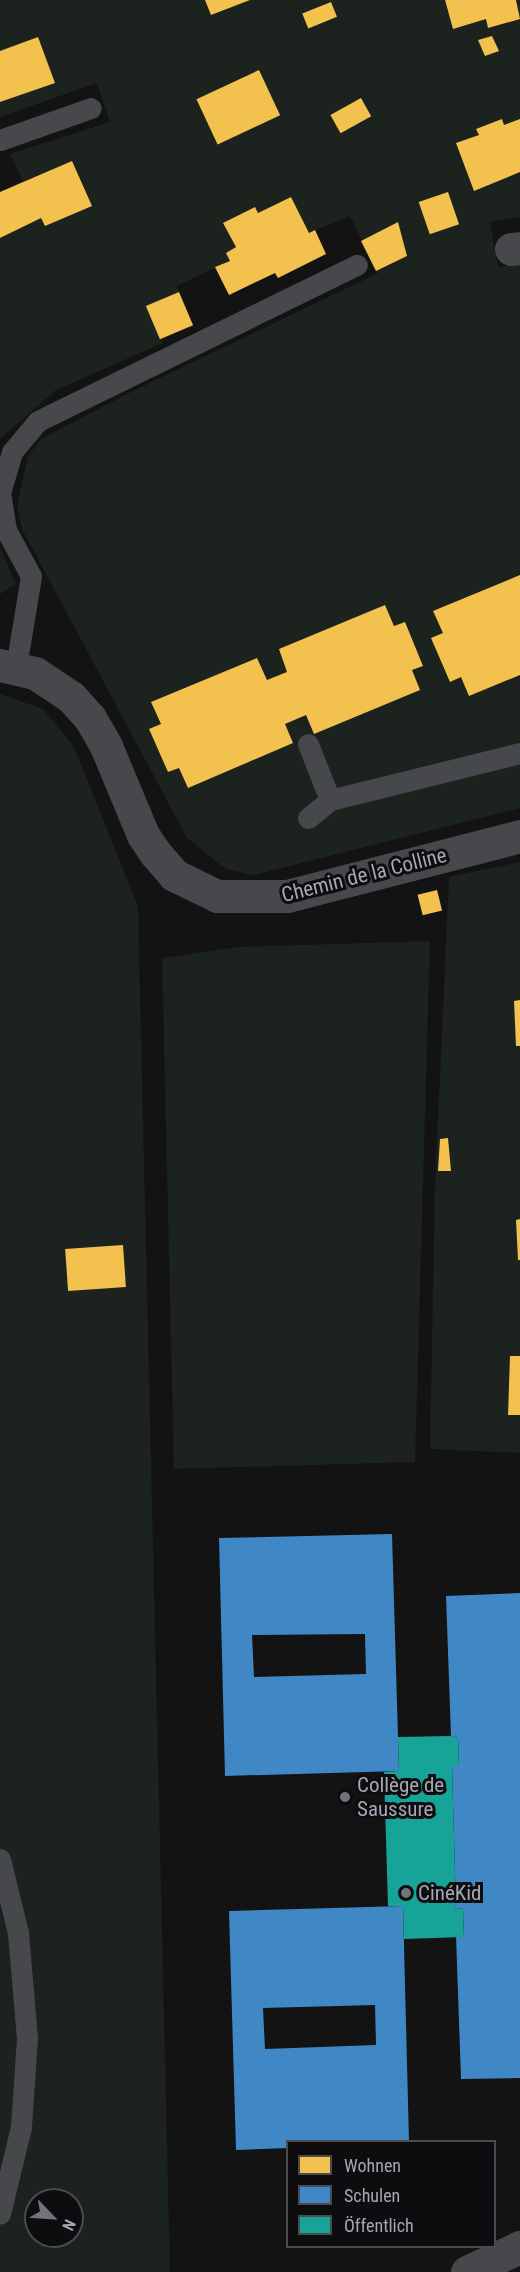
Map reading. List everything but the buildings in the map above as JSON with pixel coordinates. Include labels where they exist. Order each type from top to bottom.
[{"type":"street","name":"Chemin de la Colline","points":[[8,666],[54,684],[84,711],[106,746],[143,835],[156,854],[174,875],[217,896],[287,896],[520,836]]},
{"type":"street","points":[[467,2272],[520,2247]]},
{"type":"lane","points":[[0,140],[91,108]]},
{"type":"lane","points":[[8,666],[31,576],[6,530],[0,493],[12,452],[38,421],[357,266]]},
{"type":"lane","points":[[308,744],[330,800]]},
{"type":"lane","points":[[308,818],[330,800],[520,753]]},
{"type":"lane","points":[[0,1858],[20,1945],[27,2038],[21,2127],[0,2214]]},
{"type":"shaded area","points":[[0,0],[520,0],[520,217],[490,222],[498,267],[520,264],[520,808],[254,875],[226,869],[187,838],[22,529],[17,506],[28,456],[41,439],[129,393],[378,273],[350,216],[309,233],[291,197],[258,213],[254,207],[224,223],[236,247],[226,253],[230,261],[177,286],[179,292],[148,308],[163,343],[56,390],[0,439],[0,192],[23,181],[10,154],[110,122],[97,83],[0,117]]},
{"type":"shaded area","points":[[0,548],[16,584],[0,594]]},
{"type":"shaded area","points":[[0,694],[43,709],[73,745],[138,906],[170,2272],[0,2272]]},
{"type":"shaded area","points":[[520,862],[520,1453],[430,1449],[435,1185],[449,877]]},
{"type":"shaded area","points":[[430,941],[415,1462],[174,1469],[162,958],[238,947]]},
{"type":"place","name":"Collège de Saussure","points":[[345,1797]]},
{"type":"place","name":"CinéKid","points":[[406,1893]]}]
